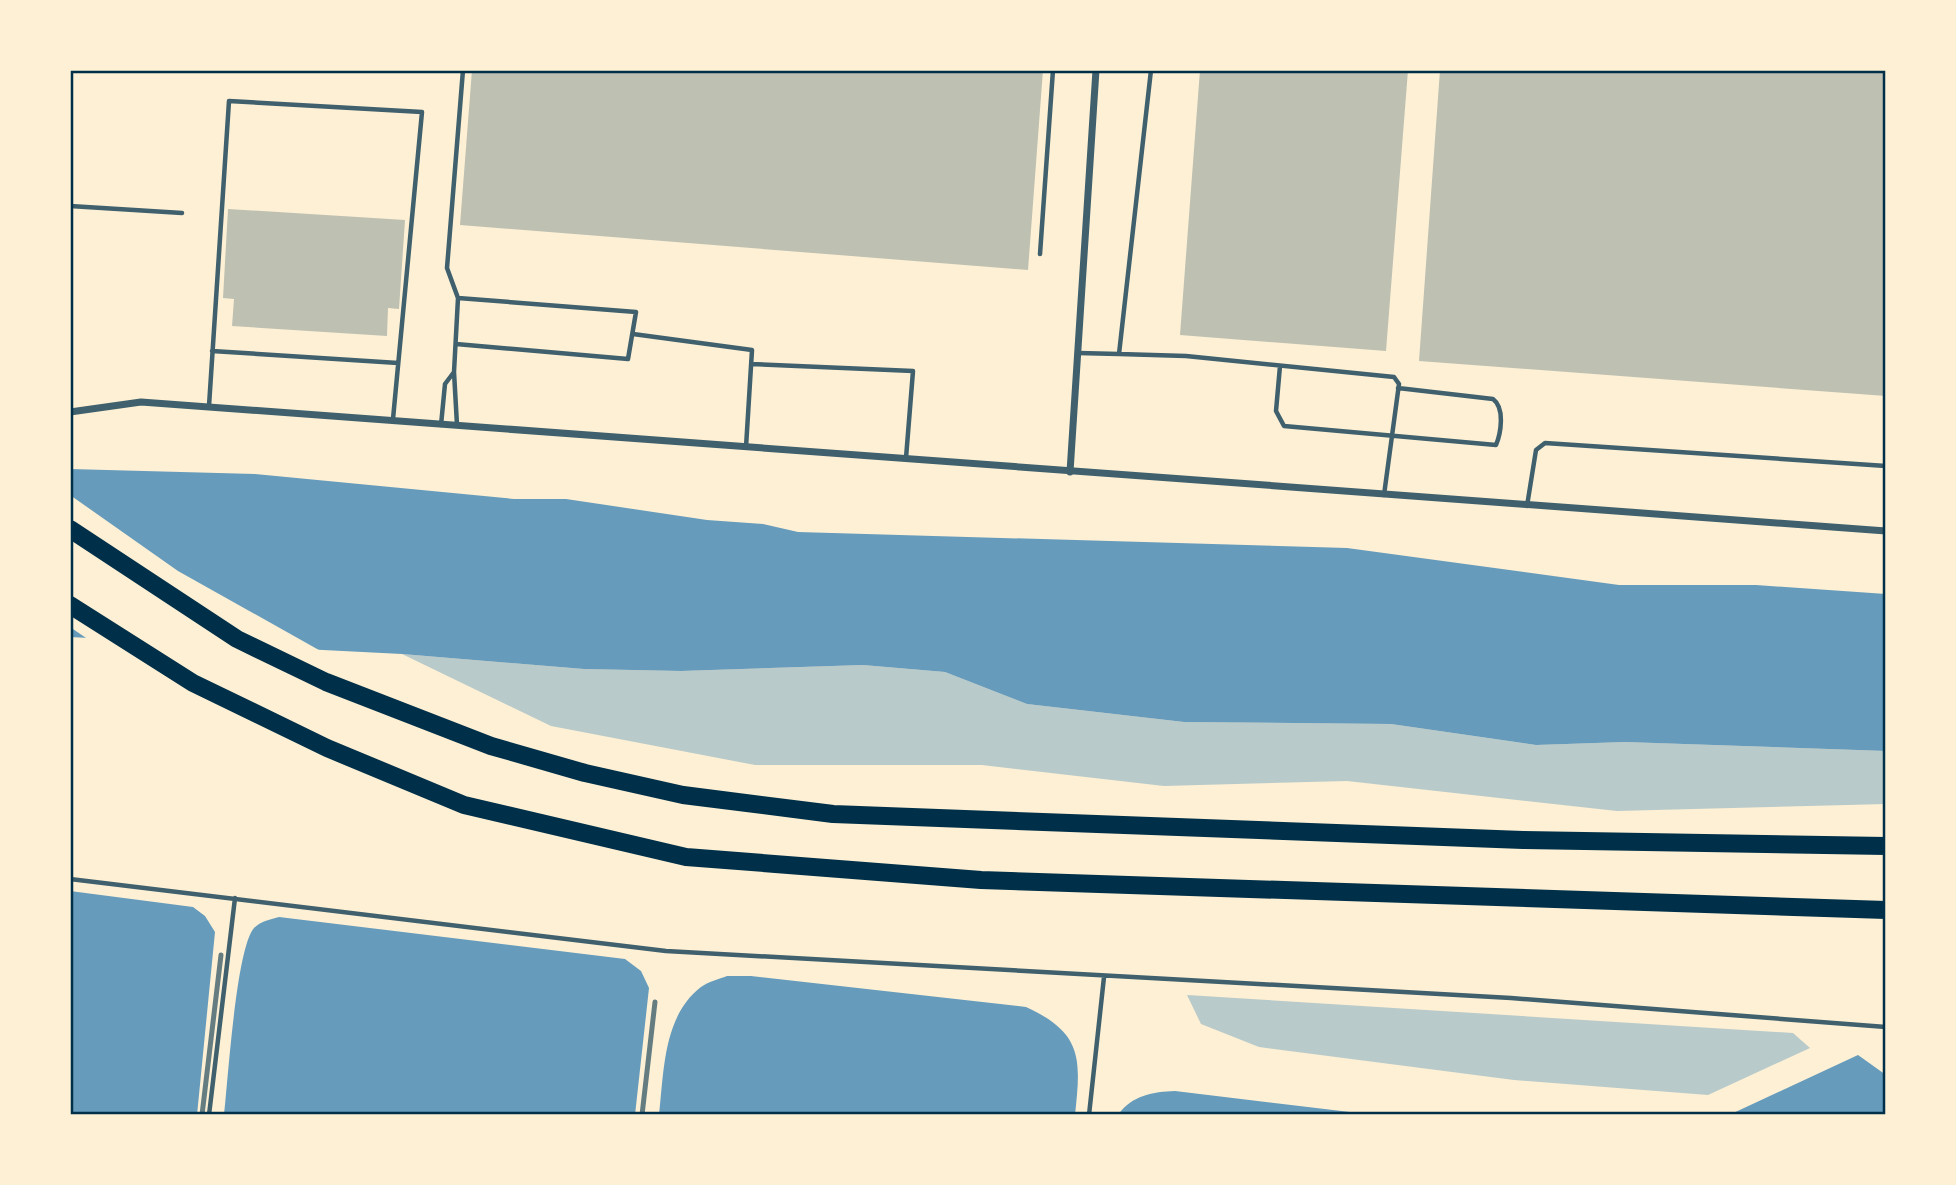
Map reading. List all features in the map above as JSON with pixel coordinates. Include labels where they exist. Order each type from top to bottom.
[{"type":"highway","points":[[70,529],[237,639],[326,681],[491,746],[585,773],[684,795],[832,814],[1523,840],[1886,846]]},
{"type":"highway","points":[[70,604],[193,683],[327,748],[464,805],[686,857],[981,880],[1886,910]]},
{"type":"street","points":[[1070,472],[1096,70]]},
{"type":"street","points":[[70,412],[141,402],[1886,531]]},
{"type":"lane","points":[[457,426],[454,372],[458,298],[447,268],[463,70]]},
{"type":"lane","points":[[1040,254],[1053,70]]},
{"type":"lane","points":[[1119,355],[1152,70]]},
{"type":"lane","points":[[208,407],[229,101],[422,112],[393,419]]},
{"type":"lane","points":[[70,206],[182,213]]},
{"type":"lane","points":[[456,344],[628,359],[636,312],[458,298]]},
{"type":"lane","points":[[633,334],[752,350],[746,447]]},
{"type":"lane","points":[[212,351],[398,363]]},
{"type":"lane","points":[[1078,353],[1186,356],[1394,377],[1398,388],[1384,495]]},
{"type":"lane","points":[[751,364],[913,371],[906,459]]},
{"type":"lane","points":[[1280,366],[1276,411],[1284,426],[1391,438],[1496,445],[1500,437],[1500,409],[1493,399],[1398,388]]},
{"type":"lane","points":[[441,425],[445,384],[454,372]]},
{"type":"lane","points":[[1527,506],[1536,450],[1545,443],[1886,466]]},
{"type":"lane","points":[[70,879],[666,951],[1511,998],[1886,1027]]},
{"type":"lane","points":[[209,1115],[235,898]]},
{"type":"lane","points":[[1089,1115],[1104,977]]},
{"type":"shaded area","points":[[402,654],[584,669],[681,671],[863,665],[945,672],[1027,704],[1184,722],[1391,724],[1536,745],[1625,742],[1886,751],[1886,804],[1617,811],[1347,781],[1164,786],[982,765],[755,765],[551,726]]},
{"type":"shaded area","points":[[1187,995],[1793,1033],[1810,1048],[1708,1095],[1514,1080],[1259,1047],[1201,1024]]},
{"type":"water","points":[[70,469],[255,474],[514,499],[566,499],[707,520],[763,524],[798,532],[1347,548],[1619,585],[1756,585],[1886,594],[1886,751],[1625,742],[1536,745],[1391,724],[1184,722],[1027,704],[945,672],[863,665],[681,671],[584,669],[402,654],[70,637]]},
{"type":"water","points":[[70,891],[193,907],[205,916],[215,932],[197,1115],[70,1115]]},
{"type":"water","points":[[279,917],[625,959],[641,971],[649,988],[635,1115],[224,1115],[242,961],[254,928]]},
{"type":"water","points":[[727,976],[751,976],[1026,1007],[1059,1027],[1074,1050],[1078,1078],[1075,1115],[659,1115],[664,1063],[672,1029],[679,1013],[688,999],[701,987]]},
{"type":"water","points":[[1858,1055],[1886,1075],[1886,1115],[1729,1115]]},
{"type":"water","points":[[1175,1091],[1375,1115],[1118,1115],[1136,1099],[1159,1092]]},
{"type":"pier","points":[[70,495],[178,571],[326,654],[92,642],[70,627]]},
{"type":"building","points":[[472,70],[1043,70],[1028,270],[460,225]]},
{"type":"building","points":[[1200,70],[1408,70],[1386,351],[1180,335]]},
{"type":"building","points":[[1440,70],[1886,70],[1886,396],[1419,361]]},
{"type":"building","points":[[228,209],[405,220],[399,309],[388,308],[387,336],[232,326],[234,299],[223,298]]},
{"type":"railway","points":[[202,1115],[221,955]]},
{"type":"railway","points":[[642,1115],[655,1002]]}]
